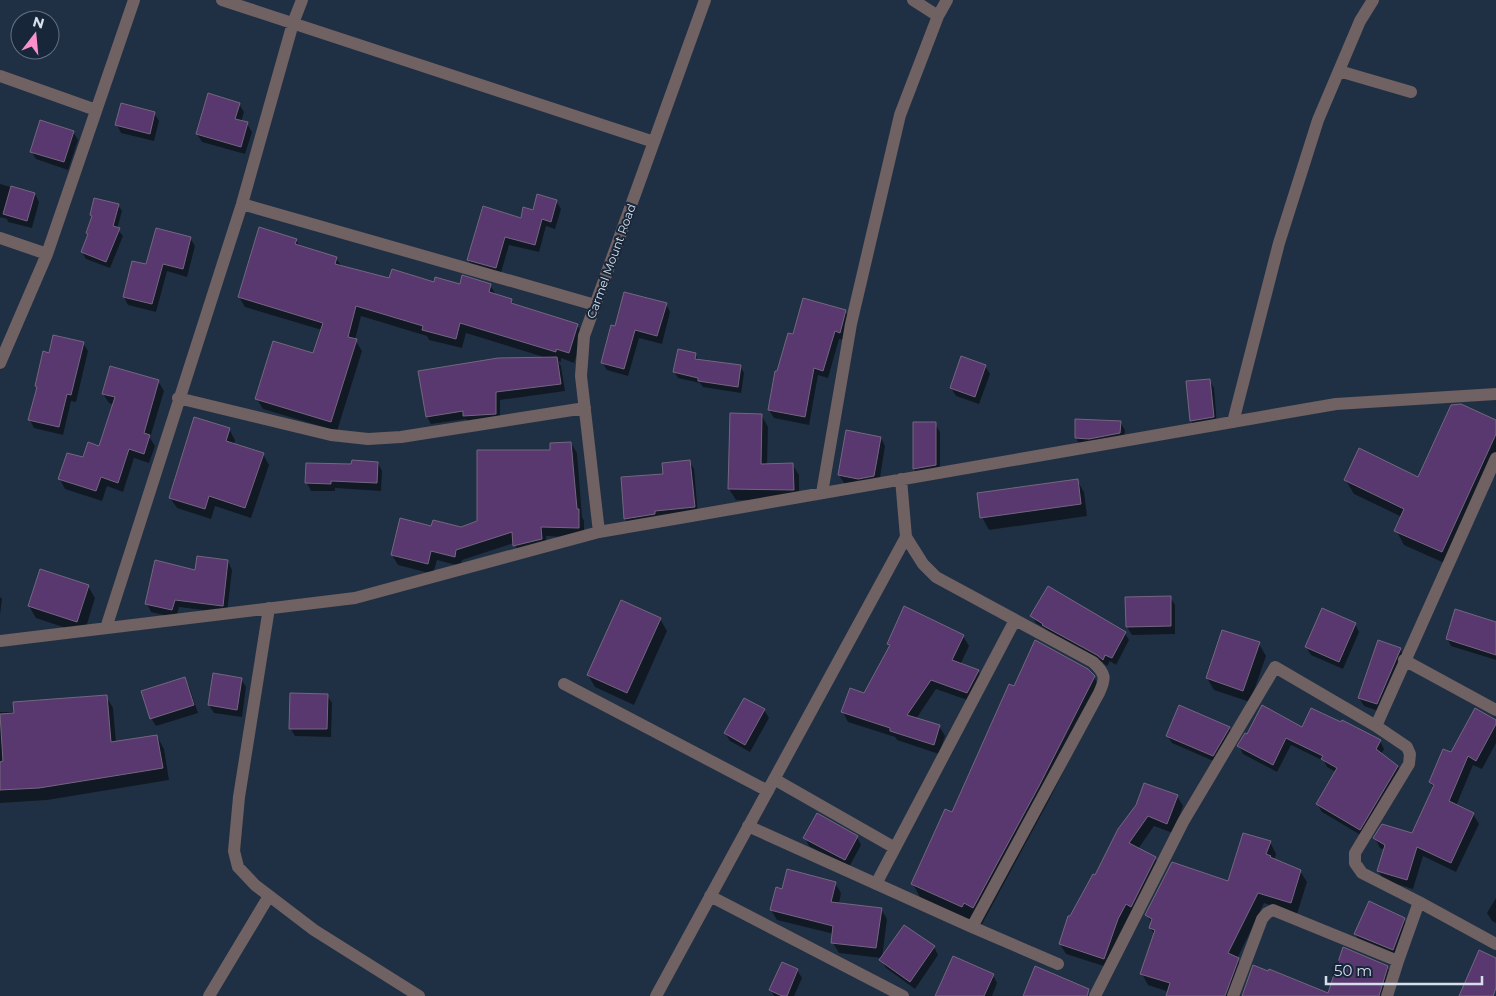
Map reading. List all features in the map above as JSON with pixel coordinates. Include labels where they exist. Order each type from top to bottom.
[{"type":"street","points":[[0,363],[47,254],[134,0]]},
{"type":"street","points":[[222,0],[654,142]]},
{"type":"street","points":[[106,628],[178,398],[242,204],[293,22],[302,0]]},
{"type":"street","name":"Carmel Mount Road","points":[[599,532],[581,376],[584,336],[706,0]]},
{"type":"street","points":[[913,0],[938,16]]},
{"type":"street","points":[[822,493],[851,324],[900,115],[938,16],[947,0]]},
{"type":"street","points":[[1233,422],[1279,243],[1318,120],[1360,22],[1373,0]]},
{"type":"street","points":[[1339,71],[1411,92]]},
{"type":"street","points":[[0,76],[96,110]]},
{"type":"street","points":[[242,204],[595,305]]},
{"type":"street","points":[[0,238],[47,254]]},
{"type":"street","points":[[0,641],[355,598],[599,532],[1336,404],[1496,394]]},
{"type":"street","points":[[178,398],[331,435],[368,439],[400,437],[585,408]]},
{"type":"street","points":[[1376,726],[1496,458]]},
{"type":"street","points":[[901,479],[906,537],[923,564],[936,576],[1093,662],[1103,671],[1104,681],[972,928]]},
{"type":"street","points":[[656,996],[906,537]]},
{"type":"street","points":[[269,608],[239,797],[234,851],[238,866],[255,885],[314,930],[400,991],[419,996]]},
{"type":"street","points":[[876,884],[1015,620]]},
{"type":"street","points":[[1404,660],[1496,710]]},
{"type":"street","points":[[1095,996],[1183,822],[1275,667],[1376,726],[1407,748],[1410,754],[1409,764],[1355,853],[1355,863],[1362,873],[1496,944]]},
{"type":"street","points":[[564,684],[768,791]]},
{"type":"street","points":[[774,779],[895,848]]},
{"type":"street","points":[[748,826],[972,928],[1058,964]]},
{"type":"street","points":[[209,996],[269,896]]},
{"type":"street","points":[[710,896],[903,996]]},
{"type":"street","points":[[1387,996],[1419,902]]},
{"type":"street","points":[[1233,996],[1262,919],[1267,912],[1273,910],[1398,962]]},
{"type":"building","points":[[208,93],[240,103],[235,119],[248,122],[241,147],[196,134]]},
{"type":"building","points":[[121,103],[155,112],[150,134],[115,125]]},
{"type":"building","points":[[40,120],[74,131],[64,162],[30,152]]},
{"type":"building","points":[[11,186],[35,193],[27,221],[3,214]]},
{"type":"building","points":[[537,194],[557,200],[551,222],[542,219],[535,245],[505,237],[496,268],[467,260],[483,206],[521,218],[523,207],[533,210]]},
{"type":"building","points":[[94,198],[119,204],[113,226],[120,228],[106,262],[81,252],[88,234],[86,233],[92,216],[90,215]]},
{"type":"building","points":[[259,227],[297,239],[295,244],[337,257],[335,264],[389,278],[392,269],[434,282],[435,277],[460,284],[462,275],[491,284],[489,292],[512,299],[511,303],[578,324],[569,353],[556,349],[556,352],[460,323],[456,339],[422,330],[423,326],[356,306],[348,337],[357,339],[331,422],[255,399],[273,341],[313,353],[323,323],[238,297]]},
{"type":"building","points":[[156,228],[191,237],[183,269],[163,264],[152,304],[123,297],[132,261],[146,264]]},
{"type":"building","points":[[624,292],[667,303],[657,336],[635,330],[624,369],[601,363],[611,325],[615,326]]},
{"type":"building","points":[[803,298],[846,310],[840,333],[835,331],[823,371],[814,368],[805,417],[768,410],[775,371],[777,371],[788,333],[793,334]]},
{"type":"building","points":[[53,335],[84,342],[71,395],[67,394],[59,427],[28,420],[37,387],[35,386],[43,351],[49,353]]},
{"type":"building","points":[[678,349],[696,353],[695,359],[741,365],[738,387],[698,381],[698,378],[673,372]]},
{"type":"building","points":[[961,356],[986,365],[975,397],[950,388]]},
{"type":"building","points":[[557,357],[561,384],[496,392],[496,414],[463,416],[463,411],[426,417],[418,371],[498,358]]},
{"type":"building","points":[[110,366],[159,380],[144,433],[150,435],[144,454],[129,449],[118,483],[101,477],[96,491],[58,479],[67,453],[83,457],[88,442],[99,446],[115,397],[102,394]]},
{"type":"building","points":[[1210,379],[1214,417],[1190,421],[1186,381]]},
{"type":"building","points":[[1461,404],[1496,420],[1496,434],[1442,552],[1394,531],[1404,509],[1344,480],[1359,448],[1418,477],[1451,405]]},
{"type":"building","points":[[730,413],[762,414],[761,464],[793,463],[794,490],[728,489]]},
{"type":"building","points":[[194,417],[230,428],[226,441],[264,453],[245,508],[209,496],[205,509],[169,498]]},
{"type":"building","points":[[1075,419],[1121,421],[1120,433],[1089,439],[1075,438]]},
{"type":"building","points":[[913,422],[936,422],[936,465],[913,469]]},
{"type":"building","points":[[846,430],[881,437],[874,476],[858,479],[838,475]]},
{"type":"building","points":[[571,442],[577,509],[579,509],[579,528],[541,527],[542,539],[513,546],[512,532],[456,550],[455,557],[431,551],[428,564],[391,555],[400,518],[431,526],[433,520],[461,527],[477,521],[477,450],[550,450],[550,443]]},
{"type":"building","points":[[352,460],[378,462],[377,483],[331,481],[331,484],[305,483],[306,463],[351,464]]},
{"type":"building","points":[[690,460],[695,507],[655,511],[655,514],[624,519],[621,477],[663,474],[662,463]]},
{"type":"building","points":[[1078,479],[1081,504],[980,518],[977,493]]},
{"type":"building","points":[[197,556],[228,560],[223,606],[175,600],[172,610],[145,604],[155,560],[195,570]]},
{"type":"building","points":[[40,569],[89,585],[77,622],[28,606]]},
{"type":"building","points":[[1048,586],[1126,632],[1112,658],[1105,655],[1103,660],[1042,625],[1030,616]]},
{"type":"building","points":[[1171,596],[1171,626],[1126,627],[1125,597]]},
{"type":"building","points":[[621,600],[661,618],[627,693],[587,675]]},
{"type":"building","points":[[904,606],[964,635],[952,660],[979,670],[967,693],[931,680],[907,715],[940,725],[934,745],[890,731],[890,728],[841,712],[850,688],[864,693],[890,645],[887,644]]},
{"type":"building","points":[[1322,608],[1356,623],[1339,662],[1305,647]]},
{"type":"building","points":[[1455,609],[1496,622],[1496,655],[1446,639]]},
{"type":"building","points":[[1222,630],[1260,642],[1243,691],[1206,678]]},
{"type":"building","points":[[1035,640],[1088,669],[1095,676],[1039,786],[973,908],[964,903],[962,907],[911,884],[945,809],[952,812],[1009,684],[1014,686]]},
{"type":"building","points":[[1378,640],[1401,648],[1377,704],[1358,698]]},
{"type":"building","points":[[213,673],[242,678],[237,710],[208,705]]},
{"type":"building","points":[[185,677],[194,705],[150,719],[141,691]]},
{"type":"building","points":[[290,693],[328,694],[327,729],[289,729]]},
{"type":"building","points":[[107,695],[111,742],[157,735],[163,768],[39,788],[0,790],[0,762],[3,761],[0,714],[14,713],[13,702]]},
{"type":"building","points":[[744,698],[765,709],[745,745],[724,733]]},
{"type":"building","points":[[1179,705],[1230,727],[1213,756],[1166,736]]},
{"type":"building","points":[[1262,705],[1302,727],[1311,708],[1341,722],[1342,720],[1381,740],[1376,749],[1398,766],[1360,830],[1316,804],[1337,768],[1321,759],[1323,756],[1286,738],[1273,765],[1237,746],[1245,733],[1247,734]]},
{"type":"building","points":[[1475,708],[1496,720],[1496,724],[1476,761],[1468,756],[1449,801],[1474,813],[1451,863],[1417,847],[1407,880],[1377,871],[1385,845],[1373,838],[1382,824],[1412,833],[1434,785],[1429,782],[1443,749],[1451,752]]},
{"type":"building","points":[[1144,783],[1178,795],[1167,824],[1148,816],[1129,843],[1156,857],[1131,907],[1126,904],[1118,919],[1104,959],[1059,944],[1068,916],[1070,916],[1093,874],[1095,875],[1118,829],[1136,805]]},
{"type":"building","points":[[817,813],[858,836],[845,860],[803,838]]},
{"type":"building","points":[[1243,833],[1271,841],[1266,854],[1301,870],[1291,903],[1258,893],[1228,953],[1239,958],[1225,996],[1166,996],[1170,983],[1140,974],[1155,930],[1149,928],[1152,919],[1145,915],[1172,862],[1228,881]]},
{"type":"building","points":[[787,869],[836,882],[831,902],[882,908],[876,948],[831,943],[833,926],[770,910],[776,887],[782,889]]},
{"type":"building","points":[[1369,901],[1405,918],[1393,950],[1354,934]]},
{"type":"building","points":[[904,925],[935,946],[910,982],[879,960]]},
{"type":"building","points":[[1343,947],[1388,966],[1379,996],[1242,996],[1253,965],[1268,971],[1269,969],[1328,993]]},
{"type":"building","points":[[1479,950],[1496,958],[1496,988],[1493,996],[1459,996]]},
{"type":"building","points":[[953,956],[994,974],[984,996],[935,996]]},
{"type":"building","points":[[782,962],[798,969],[787,996],[782,996],[769,990]]},
{"type":"building","points":[[1035,966],[1089,989],[1087,996],[1023,996]]}]
